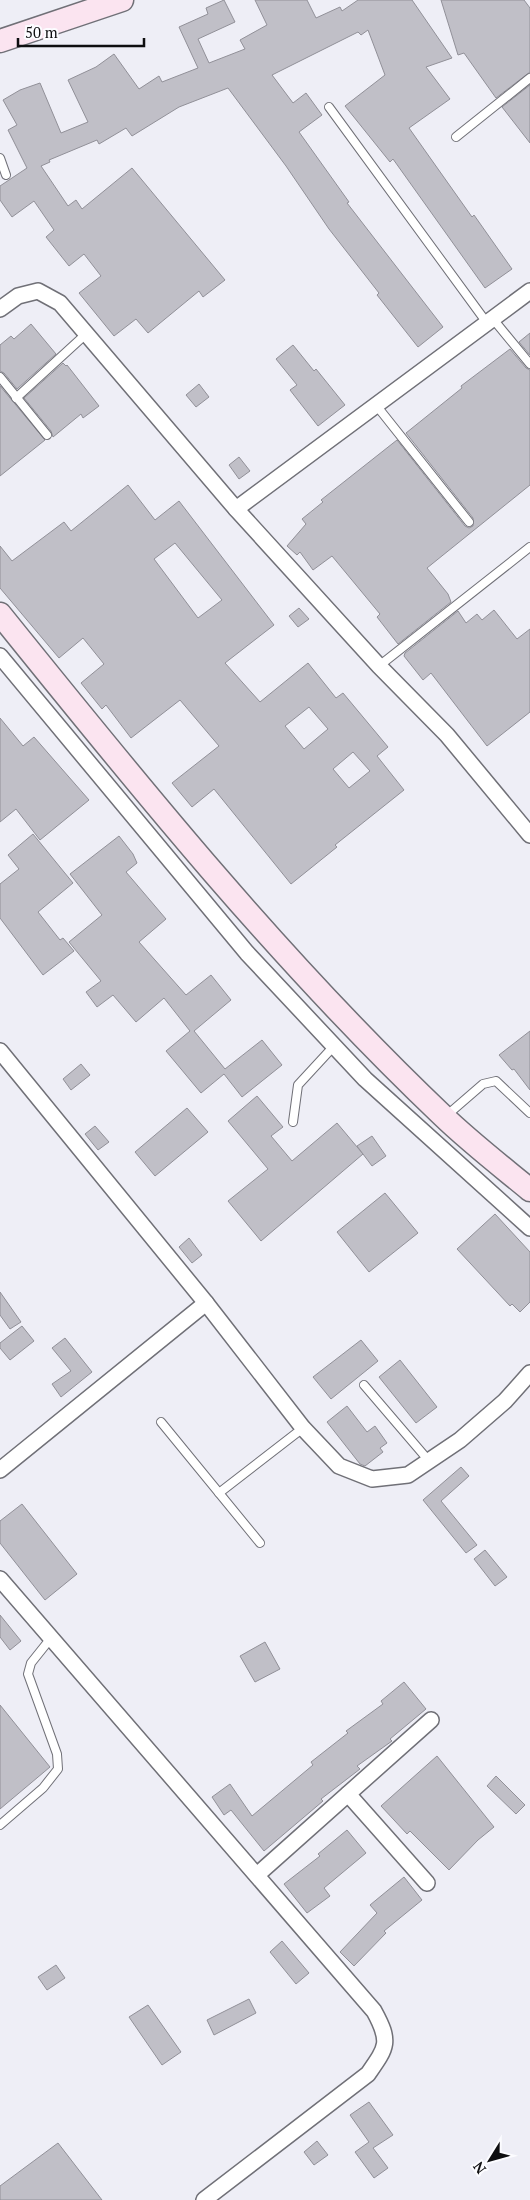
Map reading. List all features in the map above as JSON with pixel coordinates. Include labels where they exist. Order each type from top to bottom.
[{"type":"main road","points":[[0,41],[122,0]]},
{"type":"main road","points":[[0,614],[109,749],[279,949],[444,1118],[530,1190]]},
{"type":"street","points":[[0,309],[18,296],[38,291],[60,303],[236,509],[379,666],[447,734],[530,835]]},
{"type":"street","points":[[236,509],[530,291]]},
{"type":"street","points":[[0,656],[248,953],[334,1046],[373,1086],[530,1228]]},
{"type":"street","points":[[0,1051],[206,1303],[303,1428],[339,1466],[372,1479],[408,1475],[460,1440],[505,1401],[530,1373]]},
{"type":"street","points":[[0,1470],[206,1303]]},
{"type":"street","points":[[0,1579],[374,2011],[385,2031],[383,2053],[368,2074],[204,2200]]},
{"type":"street","points":[[256,1875],[431,1720]]},
{"type":"street","points":[[348,1794],[427,1883]]},
{"type":"lane","points":[[456,137],[530,78]]},
{"type":"lane","points":[[329,107],[490,321],[530,364]]},
{"type":"lane","points":[[0,158],[6,175]]},
{"type":"lane","points":[[16,398],[86,334]]},
{"type":"lane","points":[[0,377],[47,434]]},
{"type":"lane","points":[[376,405],[469,522]]},
{"type":"lane","points":[[379,666],[530,547]]},
{"type":"lane","points":[[293,1122],[298,1085],[334,1046]]},
{"type":"lane","points":[[444,1118],[483,1084],[496,1081],[530,1113]]},
{"type":"lane","points":[[364,1385],[429,1461]]},
{"type":"lane","points":[[161,1422],[260,1543]]},
{"type":"lane","points":[[219,1493],[303,1428]]},
{"type":"lane","points":[[0,1825],[43,1788],[58,1769],[57,1754],[28,1674],[31,1663],[51,1638]]},
{"type":"building","points":[[224,0],[235,22],[198,39],[209,63],[245,49],[240,40],[267,25],[255,0],[307,0],[316,18],[340,7],[342,11],[358,0],[412,0],[452,58],[426,67],[450,99],[409,128],[472,217],[474,215],[512,269],[485,288],[393,159],[390,162],[345,106],[385,75],[368,30],[361,35],[358,32],[272,75],[293,103],[306,93],[322,115],[299,132],[349,202],[347,203],[443,327],[418,347],[377,295],[379,293],[329,229],[286,166],[228,88],[179,107],[132,136],[126,128],[99,144],[97,140],[49,160],[50,162],[41,166],[68,206],[76,200],[82,209],[132,168],[225,280],[203,297],[199,291],[148,333],[136,319],[114,336],[79,293],[101,276],[84,254],[69,266],[46,237],[54,230],[34,201],[12,217],[0,200],[0,186],[27,168],[8,130],[17,125],[3,100],[20,90],[40,83],[61,133],[88,122],[68,80],[96,67],[114,54],[139,89],[159,76],[162,82],[198,68],[179,27],[208,14],[206,8]]},
{"type":"building","points":[[441,0],[524,0],[530,8],[530,72],[496,98],[464,53],[458,55]]},
{"type":"building","points":[[530,85],[530,143],[502,107]]},
{"type":"building","points":[[31,324],[56,354],[17,389],[4,373],[0,371],[0,345],[11,336],[14,339]]},
{"type":"building","points":[[530,333],[530,355],[519,342]]},
{"type":"building","points":[[293,345],[314,371],[316,369],[345,405],[318,426],[290,390],[297,385],[276,359]]},
{"type":"building","points":[[510,349],[526,368],[530,370],[530,485],[427,568],[448,594],[451,602],[398,644],[377,617],[380,614],[332,556],[313,570],[300,552],[297,555],[287,546],[306,524],[302,519],[323,502],[321,500],[397,440],[465,526],[469,528],[473,526],[473,518],[406,433],[462,388],[461,386]]},
{"type":"building","points":[[63,363],[67,365],[99,406],[83,418],[81,414],[53,437],[51,431],[24,398]]},
{"type":"building","points":[[199,384],[209,397],[196,407],[186,395]]},
{"type":"building","points":[[0,386],[45,440],[0,476]]},
{"type":"building","points":[[239,457],[250,471],[239,479],[229,465]]},
{"type":"building","points":[[128,485],[155,520],[179,501],[274,625],[225,663],[260,702],[308,663],[336,698],[343,693],[388,747],[377,756],[404,790],[335,845],[337,847],[291,884],[214,789],[192,807],[172,783],[219,746],[180,700],[131,738],[106,705],[102,709],[81,683],[104,664],[83,638],[59,658],[0,588],[0,546],[12,561],[64,522],[71,531]],"holes":[[[175,543],[222,600],[198,618],[154,559]],[[309,707],[328,729],[304,749],[285,726]],[[353,752],[370,771],[349,788],[333,769]]]},
{"type":"building","points":[[299,608],[309,619],[298,627],[289,616]]},
{"type":"building","points":[[494,610],[517,639],[530,629],[530,712],[487,746],[431,673],[423,680],[404,656],[405,653],[458,611],[466,623],[477,614],[482,620]]},
{"type":"building","points":[[0,718],[23,746],[34,737],[89,800],[40,840],[16,809],[0,822]]},
{"type":"building","points":[[33,834],[73,883],[38,912],[60,940],[63,938],[74,951],[43,975],[0,918],[0,884],[19,869],[8,855]]},
{"type":"building","points":[[119,836],[133,854],[137,863],[126,872],[166,919],[139,942],[186,995],[211,975],[231,1000],[194,1031],[225,1069],[262,1040],[282,1065],[242,1097],[224,1074],[201,1093],[166,1051],[190,1031],[164,998],[136,1022],[113,995],[97,1007],[86,992],[101,981],[69,942],[102,915],[70,874]]},
{"type":"building","points":[[530,1031],[530,1090],[514,1069],[512,1070],[499,1055]]},
{"type":"building","points":[[81,1064],[90,1075],[71,1090],[63,1079]]},
{"type":"building","points":[[257,1096],[283,1127],[271,1136],[292,1161],[337,1123],[363,1154],[261,1241],[228,1201],[268,1169],[228,1121]]},
{"type":"building","points":[[187,1108],[208,1132],[155,1176],[135,1152]]},
{"type":"building","points":[[95,1126],[109,1142],[98,1150],[85,1134]]},
{"type":"building","points":[[372,1136],[386,1156],[372,1166],[357,1146]]},
{"type":"building","points":[[385,1193],[418,1233],[369,1272],[337,1232]]},
{"type":"building","points":[[495,1214],[530,1252],[530,1302],[520,1312],[512,1304],[510,1306],[457,1249]]},
{"type":"building","points":[[189,1238],[202,1255],[192,1263],[179,1247]]},
{"type":"building","points":[[0,1292],[21,1322],[10,1329],[0,1315]]},
{"type":"building","points":[[22,1326],[34,1341],[10,1360],[0,1348],[0,1343]]},
{"type":"building","points":[[65,1338],[92,1372],[61,1397],[52,1384],[71,1371],[52,1348]]},
{"type":"building","points":[[361,1340],[378,1361],[331,1399],[313,1377]]},
{"type":"building","points":[[400,1360],[437,1407],[416,1423],[379,1377]]},
{"type":"building","points":[[347,1406],[367,1432],[375,1426],[387,1443],[380,1448],[383,1452],[365,1466],[360,1464],[327,1422]]},
{"type":"building","points":[[461,1467],[469,1476],[441,1501],[477,1545],[466,1553],[423,1500]]},
{"type":"building","points":[[22,1504],[77,1574],[45,1600],[0,1543],[0,1521]]},
{"type":"building","points":[[485,1550],[507,1577],[495,1586],[474,1559]]},
{"type":"building","points":[[0,1615],[21,1641],[10,1650],[0,1637]]},
{"type":"building","points":[[265,1642],[280,1669],[255,1682],[240,1656]]},
{"type":"building","points":[[404,1682],[426,1709],[390,1739],[392,1741],[357,1766],[360,1769],[321,1799],[323,1801],[264,1851],[231,1810],[224,1815],[212,1797],[230,1784],[252,1816],[313,1765],[311,1762],[348,1733],[346,1731],[383,1704],[381,1701]]},
{"type":"building","points":[[0,1705],[50,1767],[0,1809]]},
{"type":"building","points":[[437,1756],[494,1827],[478,1840],[449,1870],[410,1831],[407,1834],[381,1806]]},
{"type":"building","points":[[496,1776],[525,1805],[516,1814],[487,1786]]},
{"type":"building","points":[[347,1830],[366,1853],[324,1888],[330,1896],[307,1913],[284,1884],[320,1856],[318,1854]]},
{"type":"building","points":[[404,1877],[422,1900],[384,1931],[386,1933],[354,1966],[340,1952],[377,1913],[370,1905]]},
{"type":"building","points":[[282,1941],[309,1973],[296,1984],[270,1952]]},
{"type":"building","points":[[56,1965],[65,1978],[47,1990],[38,1977]]},
{"type":"building","points":[[249,1999],[256,2013],[214,2035],[207,2020]]},
{"type":"building","points":[[148,2005],[181,2052],[162,2065],[129,2017]]},
{"type":"building","points":[[369,2102],[393,2135],[373,2148],[388,2168],[374,2178],[355,2152],[369,2142],[350,2115]]},
{"type":"building","points":[[317,2141],[328,2155],[314,2165],[304,2152]]},
{"type":"building","points":[[58,2143],[102,2200],[0,2200],[0,2186]]}]
